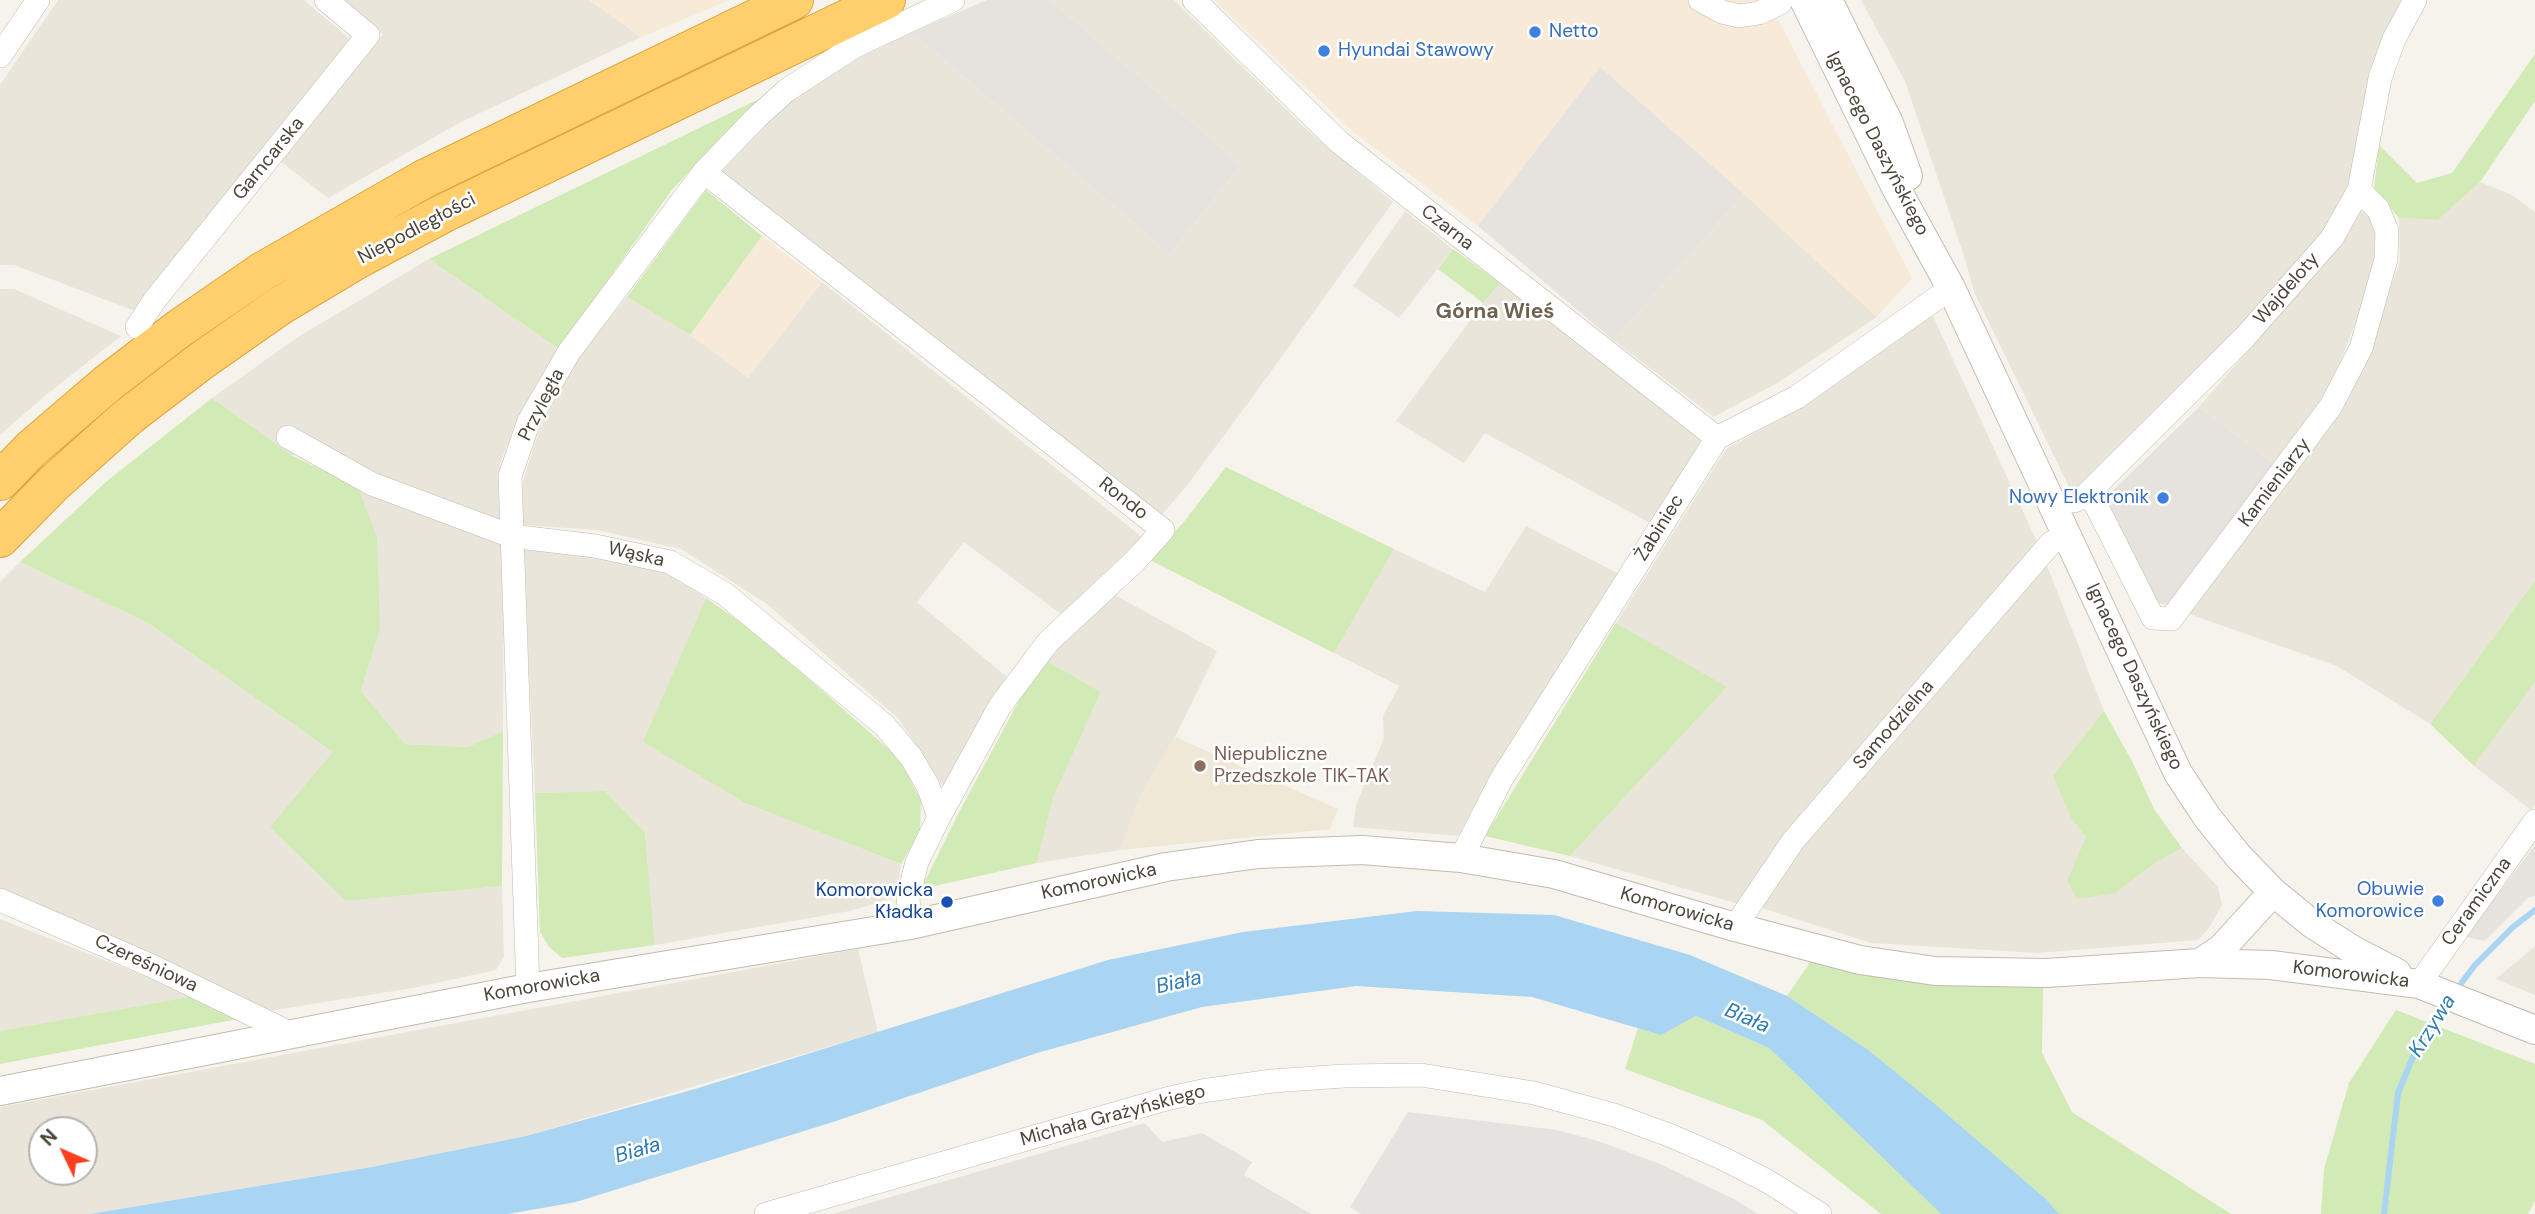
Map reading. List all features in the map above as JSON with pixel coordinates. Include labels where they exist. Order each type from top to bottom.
[{"type":"highway","name":"Niepodległości","points":[[0,481],[32,449],[108,383],[180,328],[263,271],[424,179],[794,0]]},
{"type":"highway","name":"Niepodległości","points":[[0,538],[54,484],[130,416],[201,361],[281,305],[358,259],[444,213],[886,0]]},
{"type":"street","points":[[0,57],[38,0]]},
{"type":"street","name":"Garncarska","points":[[137,327],[154,301],[368,35],[326,0]]},
{"type":"street","name":"Przyległa","points":[[528,988],[510,476],[529,421],[569,352],[704,172],[756,118],[787,90],[824,64],[865,40],[953,0]]},
{"type":"street","name":"Czarna","points":[[1194,0],[1339,142],[1717,438]]},
{"type":"street","points":[[1700,0],[1722,12],[1739,16],[1752,16],[1801,4]]},
{"type":"street","name":"Wajdeloty","points":[[2061,523],[2244,338],[2332,238],[2359,190],[2380,78],[2394,39],[2415,0]]},
{"type":"street","name":"Ignacego Daszyńskiego","points":[[1801,4],[1889,124],[1951,288],[2178,773],[2207,817],[2239,857],[2273,892],[2311,923],[2353,950],[2424,986]]},
{"type":"street","name":"Rondo","points":[[704,172],[1163,530],[1135,561],[1048,642],[1000,706],[917,862],[908,898],[909,925]]},
{"type":"street","name":"Kamieniarzy","points":[[2085,496],[2095,503],[2153,618],[2171,619],[2331,405],[2361,348],[2386,259],[2387,230],[2378,209],[2359,190]]},
{"type":"street","points":[[1717,438],[1797,397],[1951,288]]},
{"type":"street","name":"Wąska","points":[[288,438],[372,484],[511,536],[595,546],[670,562],[725,594],[884,725],[911,757],[928,786],[939,817]]},
{"type":"street","name":"Żabiniec","points":[[1461,858],[1502,778],[1717,438]]},
{"type":"street","name":"Samodzielna","points":[[1735,927],[1793,841],[2051,543],[2061,523]]},
{"type":"street","name":"Ceramiczna","points":[[2424,986],[2535,821]]},
{"type":"street","name":"Komorowicka","points":[[0,1091],[528,988],[909,925],[1166,867],[1258,854],[1362,850],[1461,858],[1554,874],[1860,960],[1936,971],[2046,973],[2200,963],[2270,965],[2424,986],[2535,1030]]},
{"type":"street","points":[[2200,963],[2221,949],[2273,892]]},
{"type":"street","name":"Czereśniowa","points":[[0,900],[152,966],[290,1033]]},
{"type":"street","name":"Michała Grażyńskiego","points":[[766,1214],[1202,1091],[1272,1081],[1421,1075],[1534,1093],[1615,1115],[1722,1158],[1820,1214]]},
{"type":"shaded area","points":[[58,0],[304,0],[350,39],[135,311],[14,265],[0,265],[0,85]]},
{"type":"shaded area","points":[[343,0],[589,0],[641,37],[459,123],[328,198],[281,162],[383,34]]},
{"type":"shaded area","points":[[589,0],[730,0],[641,37]]},
{"type":"shaded area","points":[[987,0],[1050,0],[1241,165],[1170,254],[912,32]]},
{"type":"shaded area","points":[[1050,0],[1174,0],[1305,128],[1393,202],[1254,395],[1188,484],[1158,519],[720,173],[785,106],[833,73],[876,48],[912,32],[1170,254],[1241,165]]},
{"type":"shaded area","points":[[1214,0],[1768,0],[1912,278],[1877,317],[1744,194],[1600,67],[1478,226],[1352,131]]},
{"type":"shaded area","points":[[1861,0],[2404,0],[2354,179],[2326,232],[2239,331],[2101,468],[2072,493],[1975,294],[1905,81]]},
{"type":"shaded area","points":[[1600,67],[1744,194],[1613,340],[1478,226]]},
{"type":"shaded area","points":[[2480,182],[2512,195],[2535,212],[2535,581],[2430,724],[2337,666],[2189,614],[2374,333],[2400,261],[2399,218],[2438,220]]},
{"type":"shaded area","points":[[1744,194],[1877,317],[1779,382],[1714,417],[1613,340]]},
{"type":"shaded area","points":[[1405,211],[1453,249],[1399,318],[1353,286]]},
{"type":"shaded area","points":[[2361,211],[2372,219],[2379,242],[2363,303],[2330,388],[2278,467],[2199,407],[2334,251]]},
{"type":"shaded area","points":[[762,236],[822,282],[748,378],[690,335]]},
{"type":"shaded area","points":[[429,259],[559,349],[518,418],[500,463],[500,525],[371,475],[306,436],[293,456],[212,398],[298,337]]},
{"type":"shaded area","points":[[822,282],[1142,537],[1061,614],[964,542],[917,602],[1007,677],[988,705],[944,788],[899,719],[767,604],[681,549],[597,530],[522,525],[523,481],[539,431],[577,358],[627,297],[690,335],[748,377]]},
{"type":"shaded area","points":[[1500,283],[1702,440],[1650,523],[1485,433],[1464,463],[1396,421]]},
{"type":"shaded area","points":[[0,289],[14,289],[121,336],[0,435]]},
{"type":"shaded area","points":[[1932,314],[2037,542],[1739,904],[1570,856],[1726,688],[1616,623],[1726,449],[1801,408]]},
{"type":"shaded area","points":[[2199,407],[2278,467],[2174,606],[2157,603],[2103,500]]},
{"type":"shaded area","points":[[358,487],[504,538],[503,731],[468,747],[405,744],[361,691],[380,629]]},
{"type":"shaded area","points":[[1526,526],[1619,574],[1488,780],[1458,836],[1353,827],[1356,805],[1384,738],[1383,716],[1399,686],[1334,653],[1394,549],[1485,592]]},
{"type":"shaded area","points":[[523,547],[600,557],[667,571],[706,598],[644,742],[745,803],[901,864],[896,897],[850,911],[655,945],[645,832],[605,791],[535,793]]},
{"type":"shaded area","points":[[20,562],[148,623],[333,752],[346,901],[502,886],[504,957],[496,970],[413,988],[269,1011],[0,889],[0,582]]},
{"type":"shaded area","points":[[2046,563],[2104,711],[2054,776],[2071,818],[2086,837],[2116,893],[2155,863],[2182,848],[2218,887],[2222,905],[2209,928],[2198,940],[2038,953],[1871,943],[1759,907],[1803,845]]},
{"type":"shaded area","points":[[1111,593],[1217,651],[1175,737],[1141,795],[1120,850],[1037,863],[1053,798],[1101,692],[1042,658]]},
{"type":"shaded area","points":[[2535,682],[2535,804],[2531,810],[2474,766]]},
{"type":"shaded area","name":"Niepubliczne Przedszkole TIK-TAK","points":[[1175,737],[1338,809],[1330,829],[1120,850],[1141,795]]},
{"type":"shaded area","points":[[2535,845],[2535,896],[2529,897],[2485,941],[2466,937]]},
{"type":"shaded area","points":[[0,919],[188,993],[188,997],[0,1031]]},
{"type":"shaded area","points":[[2535,946],[2535,995],[2496,979]]},
{"type":"shaded area","points":[[858,949],[878,1032],[526,1136],[366,1168],[90,1214],[0,1214],[0,1107]]},
{"type":"shaded area","points":[[1408,1112],[1557,1130],[1598,1141],[1660,1164],[1734,1199],[1758,1214],[1361,1214],[1350,1207]]},
{"type":"shaded area","points":[[1145,1123],[1162,1142],[1202,1133],[1252,1162],[1244,1175],[1311,1214],[832,1214]]},
{"type":"green space","points":[[2535,54],[2535,101],[2480,182],[2438,220],[2399,218],[2374,189],[2379,145],[2417,183],[2452,173]]},
{"type":"green space","points":[[763,97],[671,191],[559,349],[429,259]]},
{"type":"green space","points":[[706,190],[762,236],[690,335],[627,297]]},
{"type":"green space","points":[[1453,249],[1500,283],[1483,303],[1438,269]]},
{"type":"green space","points":[[212,398],[293,456],[358,487],[377,538],[380,629],[361,691],[405,744],[468,747],[503,731],[502,886],[346,901],[270,827],[333,752],[148,623],[20,562],[107,481]]},
{"type":"green space","points":[[1226,467],[1394,549],[1334,653],[1148,559],[1183,523]]},
{"type":"green space","points":[[2535,581],[2535,682],[2474,766],[2430,724]]},
{"type":"green space","points":[[706,598],[761,637],[900,759],[921,801],[920,831],[901,864],[745,803],[643,742]]},
{"type":"green space","points":[[1616,623],[1727,687],[1570,856],[1485,836]]},
{"type":"green space","points":[[1042,658],[1101,692],[1053,798],[1037,863],[921,889],[958,814]]},
{"type":"green space","points":[[2104,711],[2133,763],[2154,809],[2182,848],[2155,863],[2116,893],[2077,899],[2067,881],[2086,837],[2071,818],[2053,776]]},
{"type":"green space","points":[[605,791],[645,832],[655,945],[562,958],[549,947],[540,932],[535,793]]},
{"type":"green space","points":[[1811,961],[2043,982],[2042,1053],[2072,1112],[2231,1214],[2059,1214],[2046,1199],[1867,1049],[1787,996]]},
{"type":"green space","points":[[188,993],[243,1018],[0,1064],[0,1031],[188,997]]},
{"type":"green space","points":[[2396,1010],[2535,1064],[2535,1201],[2528,1214],[2321,1214],[2324,1169],[2349,1083]]},
{"type":"green space","points":[[1696,1016],[1769,1048],[1941,1214],[1881,1214],[1762,1120],[1625,1069],[1638,1028],[1661,1035]]},
{"type":"water","name":"Biała","points":[[1417,911],[1554,915],[1690,955],[1787,996],[1867,1049],[2046,1199],[2059,1214],[1941,1214],[1769,1048],[1696,1016],[1661,1035],[1532,997],[1356,986],[1202,1007],[1037,1053],[833,1122],[576,1202],[508,1214],[90,1214],[366,1168],[526,1136],[695,1089],[1108,960],[1243,932]]},
{"type":"waterway","name":"Krzywa","points":[[2456,990],[2475,965],[2513,927],[2535,910]]},
{"type":"waterway","name":"Krzywa","points":[[2384,1214],[2398,1093],[2420,1040],[2447,1002]]},
{"type":"place","name":"Netto","points":[[1535,32]]},
{"type":"place","name":"Hyundai Stawowy","points":[[1324,51]]},
{"type":"place","name":"Nowy Elektronik","points":[[2163,498]]},
{"type":"place","name":"Niepubliczne Przedszkole TIK-TAK","points":[[1200,766]]},
{"type":"place","name":"Obuwie Komorowice","points":[[2438,901]]},
{"type":"place","name":"Komorowicka Kładka","points":[[947,902]]},
{"type":"district","name":"Górna Wieś","points":[[1495,312]]}]
